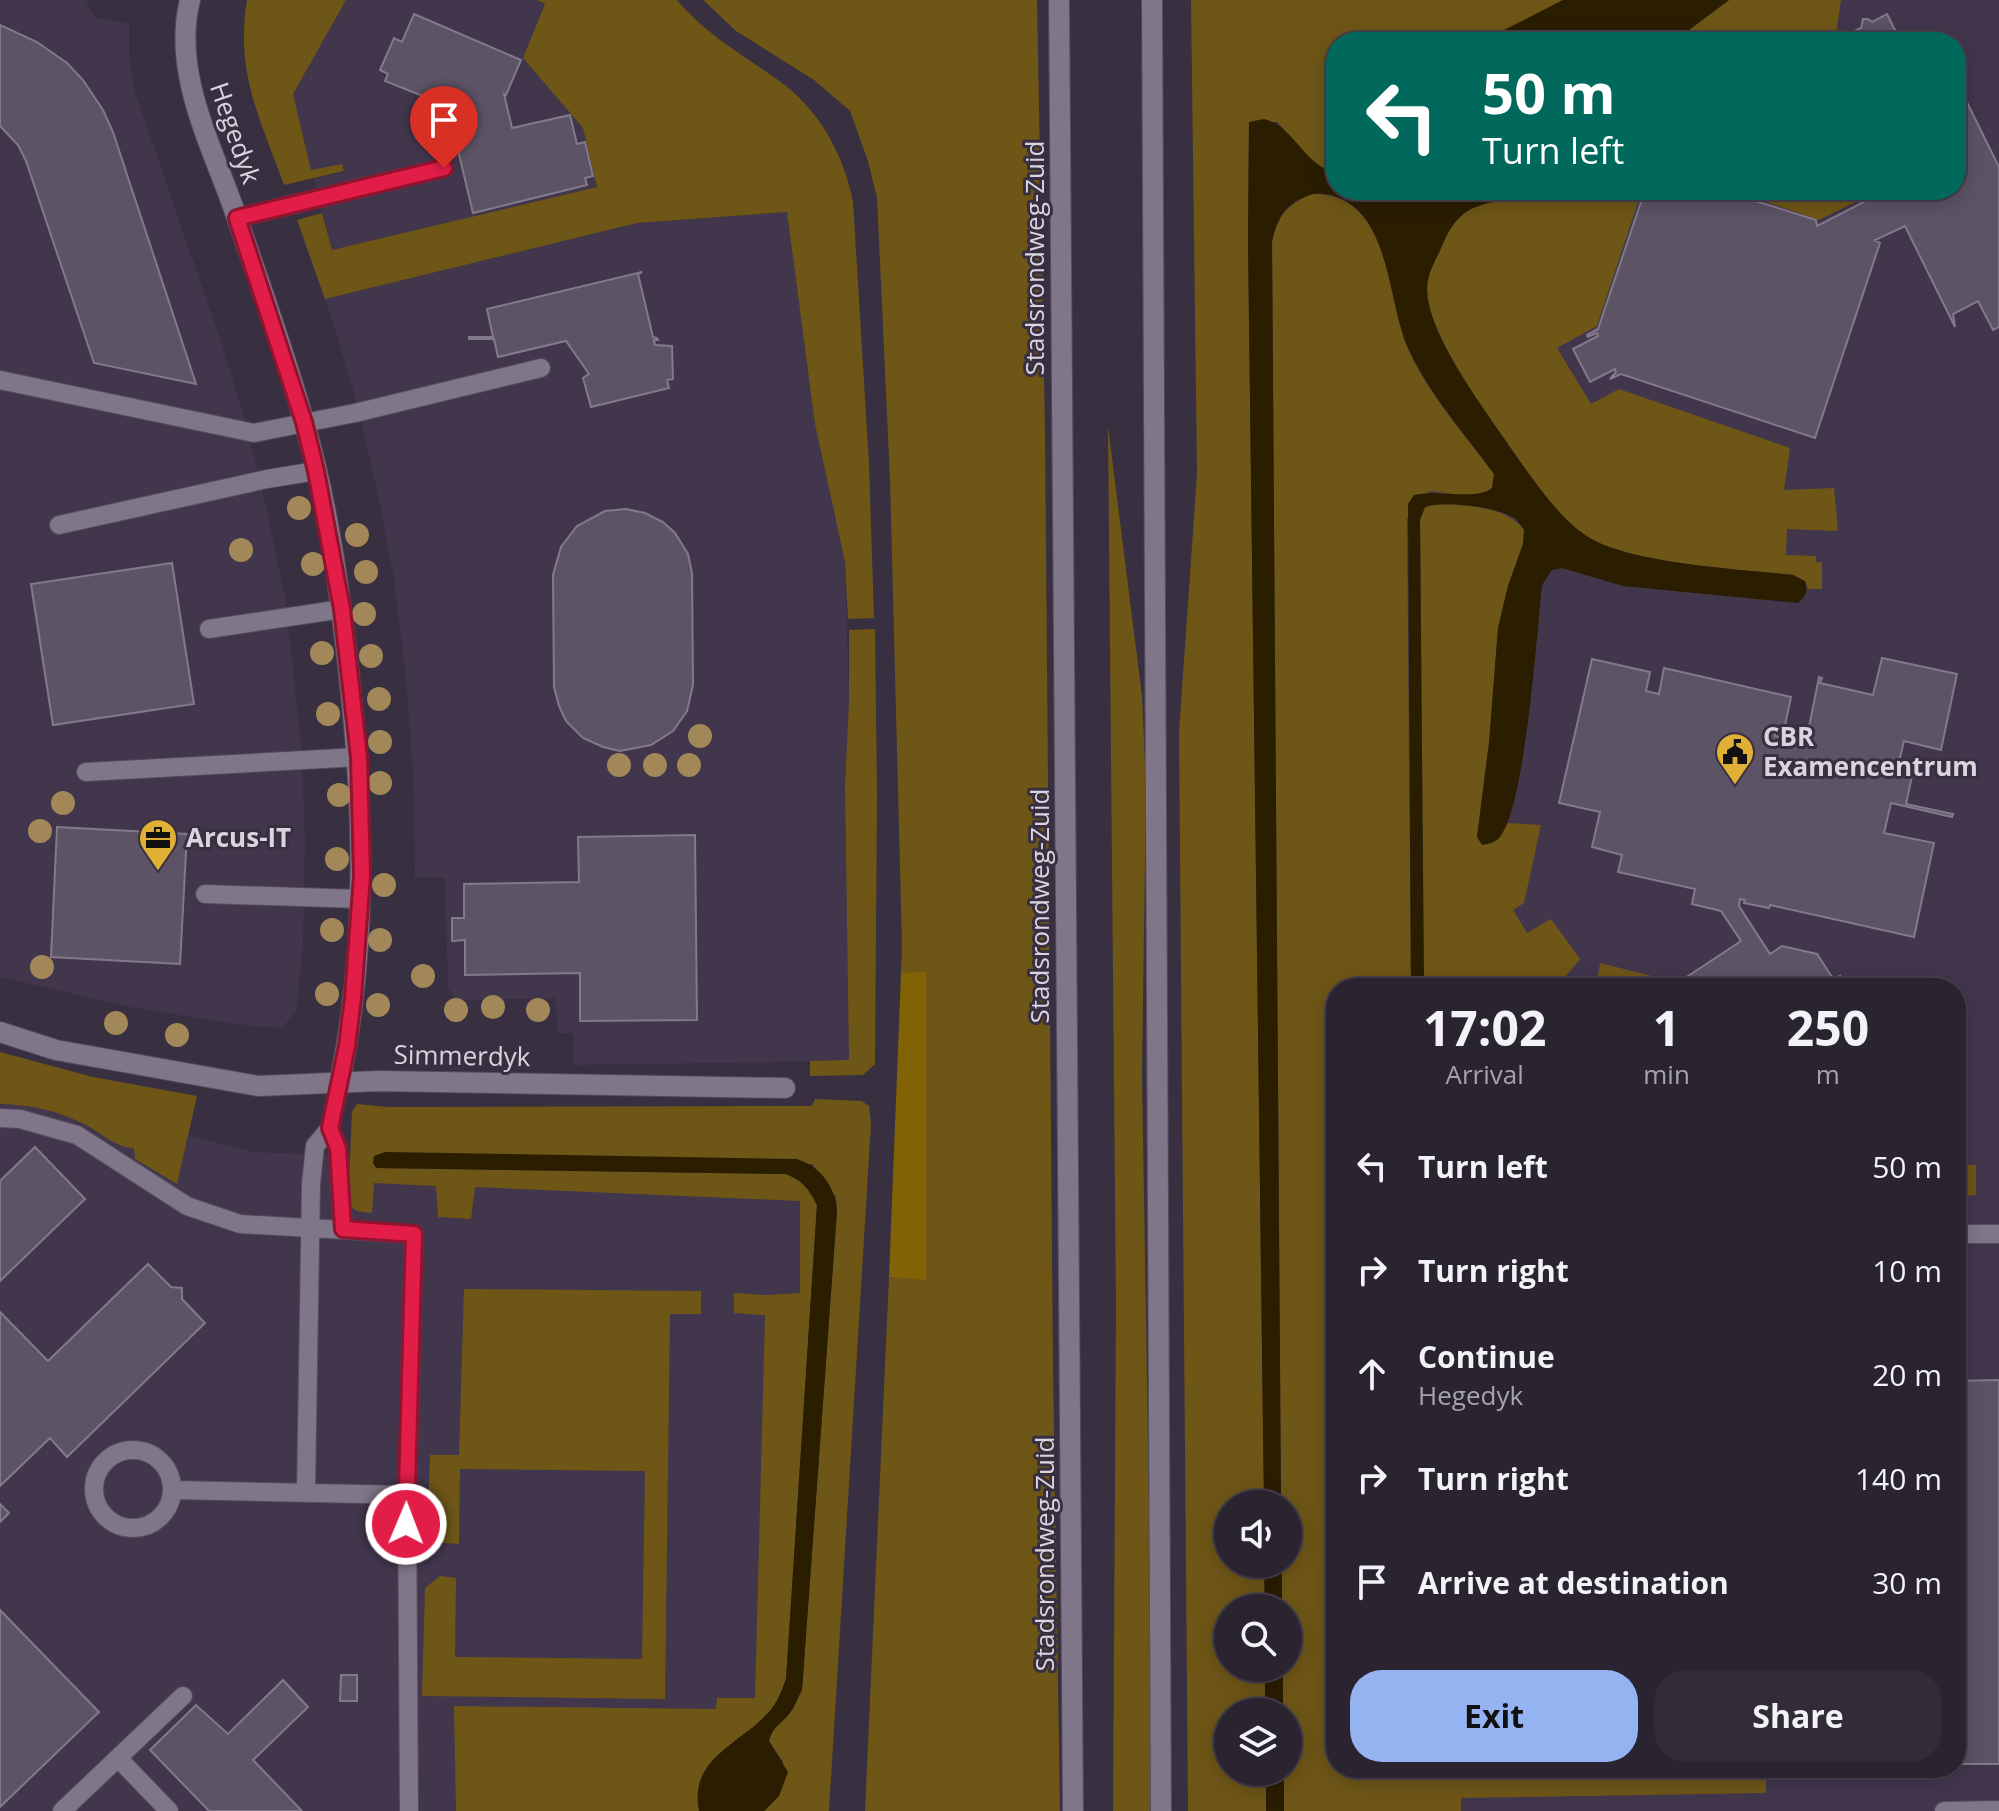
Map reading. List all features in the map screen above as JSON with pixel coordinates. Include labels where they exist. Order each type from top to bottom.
[{"type":"main road","name":"Hegedyk","points":[[190,0],[186,13],[186,66],[200,116],[304,422],[342,609],[359,757],[362,823],[353,998],[340,1081]]},
{"type":"main road","name":"Stadsrondweg-Zuid","points":[[1059,0],[1073,1811]]},
{"type":"main road","points":[[1152,0],[1161,1811]]},
{"type":"main road","name":"Simmerdyk","points":[[0,1032],[56,1050],[258,1086],[340,1081],[785,1088]]},
{"type":"lane","points":[[237,218],[444,168]]},
{"type":"lane","points":[[0,380],[254,433],[355,413],[541,368]]},
{"type":"lane","points":[[59,525],[316,471]]},
{"type":"lane","points":[[209,629],[342,609]]},
{"type":"lane","points":[[86,772],[359,757]]},
{"type":"lane","points":[[205,894],[360,899]]},
{"type":"lane","points":[[306,1491],[308,1227],[315,1146],[330,1128],[340,1081]]},
{"type":"lane","points":[[0,1118],[20,1119],[77,1135],[187,1206],[240,1224],[414,1234],[407,1495],[409,1811]]},
{"type":"lane","points":[[330,1128],[338,1148],[343,1229]]},
{"type":"lane","points":[[1966,1234],[1999,1234]]},
{"type":"lane","points":[[134,1449],[149,1452],[162,1461],[170,1474],[173,1490],[170,1505],[161,1518],[148,1526],[132,1529],[117,1526],[104,1517],[96,1504],[93,1489],[96,1473],[105,1461],[118,1452],[134,1449]]},
{"type":"lane","points":[[173,1490],[407,1495]]},
{"type":"lane","points":[[62,1811],[183,1696]]},
{"type":"lane","points":[[118,1758],[169,1811]]},
{"type":"lane","points":[[1944,1811],[1999,1810]]},
{"type":"shaded area","points":[[0,0],[86,0],[94,17],[129,24],[129,54],[135,92],[242,411],[285,597],[301,744],[305,837],[303,945],[296,1010],[284,1026],[276,1028],[227,1023],[130,1007],[0,977]]},
{"type":"shaded area","points":[[247,0],[346,0],[293,94],[311,170],[342,164],[344,171],[284,185],[247,73],[244,26]]},
{"type":"shaded area","points":[[346,0],[537,0],[545,4],[523,58],[583,128],[597,187],[332,251],[314,179],[344,172],[342,165],[311,170],[293,94]]},
{"type":"shaded area","points":[[537,0],[677,0],[713,34],[792,91],[817,118],[836,150],[853,202],[869,463],[874,618],[848,619],[845,562],[815,424],[787,212],[637,223],[325,299],[297,220],[322,213],[332,250],[597,187],[583,128],[523,58],[545,4]]},
{"type":"shaded area","points":[[703,0],[1037,0],[1045,432],[1060,1811],[865,1811],[889,1277],[926,1279],[926,973],[901,973],[890,479],[877,198],[850,111],[814,80],[736,31]]},
{"type":"shaded area","points":[[1191,0],[1563,0],[1501,32],[1326,32],[1326,170],[1320,169],[1277,122],[1249,122],[1264,1490],[1214,1490],[1214,1578],[1264,1578],[1265,1594],[1214,1594],[1214,1682],[1265,1682],[1265,1698],[1214,1698],[1214,1786],[1266,1786],[1266,1811],[1188,1811],[1179,732],[1197,474]]},
{"type":"shaded area","points":[[1563,0],[1729,0],[1686,32],[1501,32]]},
{"type":"shaded area","points":[[1650,0],[1999,0],[1999,1811],[1274,1811],[1274,1786],[1302,1786],[1302,1698],[1273,1698],[1273,1682],[1302,1682],[1302,1594],[1272,1594],[1272,1578],[1302,1578],[1302,1490],[1271,1490],[1275,198],[1326,191],[1326,200],[1966,200],[1966,32],[1591,32]]},
{"type":"shaded area","points":[[1729,0],[1841,0],[1836,32],[1686,32]]},
{"type":"shaded area","points":[[1264,119],[1284,130],[1326,169],[1326,194],[1311,194],[1293,204],[1276,226],[1272,242],[1281,1490],[1264,1490],[1249,122]]},
{"type":"shaded area","points":[[1310,194],[1326,196],[1326,200],[1340,200],[1357,210],[1371,228],[1381,251],[1401,328],[1417,367],[1437,399],[1494,474],[1492,488],[1478,494],[1430,491],[1407,519],[1411,978],[1326,978],[1326,1778],[1766,1778],[1766,1793],[1461,1798],[1461,1811],[1284,1811],[1284,1786],[1302,1786],[1302,1698],[1283,1698],[1283,1682],[1302,1682],[1302,1594],[1282,1594],[1282,1578],[1302,1578],[1302,1490],[1281,1490],[1272,242],[1284,212]]},
{"type":"shaded area","points":[[1343,200],[1505,200],[1471,209],[1457,220],[1429,276],[1428,297],[1433,317],[1454,362],[1541,490],[1573,526],[1604,545],[1655,559],[1793,575],[1805,581],[1806,588],[1805,596],[1798,603],[1623,586],[1562,568],[1552,570],[1542,585],[1523,758],[1516,793],[1508,821],[1499,838],[1482,845],[1477,837],[1489,743],[1498,628],[1523,544],[1524,530],[1516,519],[1485,508],[1445,504],[1425,507],[1420,520],[1424,978],[1411,978],[1408,504],[1414,495],[1485,492],[1492,488],[1494,474],[1438,399],[1410,352],[1380,246],[1371,227]]},
{"type":"shaded area","points":[[1639,200],[1597,326],[1557,348],[1591,404],[1619,389],[1790,448],[1784,490],[1834,488],[1838,531],[1787,529],[1786,555],[1816,556],[1816,562],[1822,562],[1822,589],[1808,589],[1805,581],[1793,575],[1685,564],[1628,553],[1585,535],[1562,515],[1521,462],[1454,362],[1433,317],[1428,297],[1432,267],[1453,225],[1471,209],[1492,202]]},
{"type":"shaded area","points":[[1760,200],[1860,200],[1819,220]]},
{"type":"shaded area","points":[[787,212],[815,424],[845,562],[849,701],[845,786],[849,1061],[574,1065],[573,1033],[557,1033],[556,998],[456,1000],[448,988],[445,878],[415,877],[414,786],[405,668],[394,580],[353,388],[325,299],[637,223]]},
{"type":"shaded area","points":[[1108,426],[1142,696],[1146,785],[1142,1074],[1154,1811],[1113,1811],[1116,1306]]},
{"type":"shaded area","points":[[1434,504],[1470,506],[1495,511],[1524,530],[1523,544],[1498,628],[1489,743],[1477,837],[1499,838],[1507,823],[1541,825],[1524,903],[1513,910],[1527,933],[1551,919],[1580,959],[1564,978],[1424,978],[1420,520],[1425,507]]},
{"type":"shaded area","points":[[875,629],[875,1064],[863,1075],[810,1076],[810,1061],[849,1060],[845,786],[849,630]]},
{"type":"shaded area","points":[[1600,963],[1660,978],[1598,978]]},
{"type":"shaded area","points":[[926,972],[926,1280],[889,1277],[901,973]]},
{"type":"shaded area","points":[[0,1052],[93,1077],[197,1096],[177,1184],[135,1159],[134,1148],[114,1142],[74,1119],[43,1109],[0,1104]]},
{"type":"shaded area","points":[[0,1086],[253,1152],[812,1176],[794,1682],[721,1811],[0,1811]]},
{"type":"shaded area","points":[[815,1099],[862,1101],[869,1106],[871,1124],[829,1811],[764,1811],[779,1796],[783,1762],[769,1741],[770,1736],[791,1712],[802,1690],[836,1197],[812,1164],[373,1163],[377,1168],[786,1174],[805,1186],[817,1205],[786,1679],[777,1701],[709,1765],[701,1778],[699,1811],[456,1811],[454,1706],[716,1709],[717,1698],[755,1698],[765,1315],[734,1313],[734,1293],[800,1293],[800,1201],[475,1187],[471,1219],[438,1217],[436,1186],[374,1183],[372,1213],[357,1211],[348,1204],[352,1112],[357,1104],[388,1107],[812,1106]]},
{"type":"shaded area","points":[[385,1152],[797,1159],[820,1172],[830,1186],[837,1211],[802,1690],[791,1712],[770,1736],[769,1741],[788,1772],[779,1796],[764,1811],[699,1811],[698,1793],[701,1778],[709,1765],[768,1713],[786,1679],[817,1205],[814,1199],[801,1183],[786,1174],[376,1168],[374,1156]]},
{"type":"shaded area","points":[[1966,1165],[1976,1165],[1976,1195],[1966,1196]]},
{"type":"shaded area","points":[[464,1289],[701,1291],[701,1314],[670,1314],[665,1699],[422,1696],[425,1588],[440,1576],[456,1578],[455,1657],[642,1659],[645,1471],[460,1469],[459,1544],[427,1542],[430,1455],[459,1455]]},
{"type":"shaded area","points":[[1264,1578],[1282,1578],[1282,1594],[1265,1594]]},
{"type":"shaded area","points":[[1265,1682],[1283,1682],[1283,1698],[1265,1698]]},
{"type":"shaded area","points":[[1266,1786],[1284,1786],[1284,1811],[1266,1811]]},
{"type":"building","points":[[414,14],[521,60],[504,94],[512,128],[570,115],[577,144],[585,142],[593,176],[585,178],[587,185],[473,213],[456,142],[461,141],[459,133],[452,134],[448,117],[455,116],[453,108],[385,81],[388,74],[380,70],[394,38],[402,42]]},
{"type":"building","points":[[1887,14],[1896,32],[1852,32],[1861,28],[1863,19],[1872,22]]},
{"type":"building","points":[[0,25],[37,42],[67,63],[103,110],[196,384],[94,363],[26,161],[18,145],[0,126]]},
{"type":"building","points":[[1966,100],[1999,167],[1999,327],[1993,330],[1978,301],[1953,314],[1955,327],[1905,226],[1875,240],[1880,243],[1815,438],[1621,374],[1610,379],[1615,369],[1590,382],[1573,349],[1598,336],[1597,333],[1587,335],[1598,329],[1642,200],[1753,200],[1816,220],[1817,226],[1868,200],[1966,200]]},
{"type":"building","points":[[642,272],[638,274],[653,337],[658,340],[654,340],[655,345],[672,346],[673,379],[667,380],[669,388],[591,407],[583,378],[589,374],[566,341],[498,357],[494,339],[469,339],[493,337],[487,309]]},
{"type":"building","points":[[626,509],[645,513],[663,522],[675,533],[688,554],[692,573],[693,685],[687,711],[673,731],[651,745],[620,751],[583,738],[566,721],[559,706],[554,687],[553,575],[561,547],[577,526],[605,511]]},
{"type":"building","points":[[172,563],[194,704],[53,725],[31,584]]},
{"type":"building","points":[[1882,658],[1957,674],[1941,750],[1904,741],[1897,770],[1920,775],[1912,776],[1906,804],[1953,814],[1952,817],[1891,803],[1884,833],[1934,843],[1914,937],[1770,905],[1769,908],[1744,903],[1745,900],[1740,899],[1739,906],[1770,954],[1782,946],[1817,954],[1833,978],[1685,978],[1741,941],[1721,911],[1692,904],[1695,889],[1618,872],[1622,855],[1592,847],[1600,812],[1559,803],[1592,659],[1650,672],[1646,691],[1659,694],[1664,668],[1791,697],[1784,730],[1776,728],[1775,736],[1806,742],[1819,677],[1822,678],[1820,683],[1873,695]]},
{"type":"building","points":[[57,827],[187,834],[180,964],[51,957]]},
{"type":"building","points":[[695,835],[697,1020],[580,1021],[580,973],[465,975],[465,940],[452,941],[452,918],[464,918],[464,884],[579,882],[578,837]]},
{"type":"building","points":[[35,1147],[85,1199],[0,1281],[0,1181]]},
{"type":"building","points":[[148,1264],[171,1287],[182,1288],[182,1299],[205,1323],[67,1457],[50,1438],[0,1486],[0,1312],[48,1361]]},
{"type":"building","points":[[1999,1380],[1999,1764],[1966,1764],[1966,1381]]},
{"type":"building","points":[[0,1504],[9,1513],[0,1522]]},
{"type":"building","points":[[0,1610],[99,1712],[0,1807]]},
{"type":"building","points":[[341,1675],[357,1675],[357,1701],[340,1701]]},
{"type":"building","points":[[283,1680],[308,1707],[253,1760],[302,1811],[209,1811],[150,1750],[196,1705],[228,1734]]},
{"type":"place","name":"CBR Examencentrum","points":[[1735,786]]},
{"type":"place","name":"Arcus-IT","points":[[158,872]]},
{"type":"route","points":[[406,1524],[414,1234],[343,1229],[338,1148],[330,1128],[347,1046],[362,876],[359,757],[342,609],[325,513],[304,422],[237,218],[444,168]]}]
